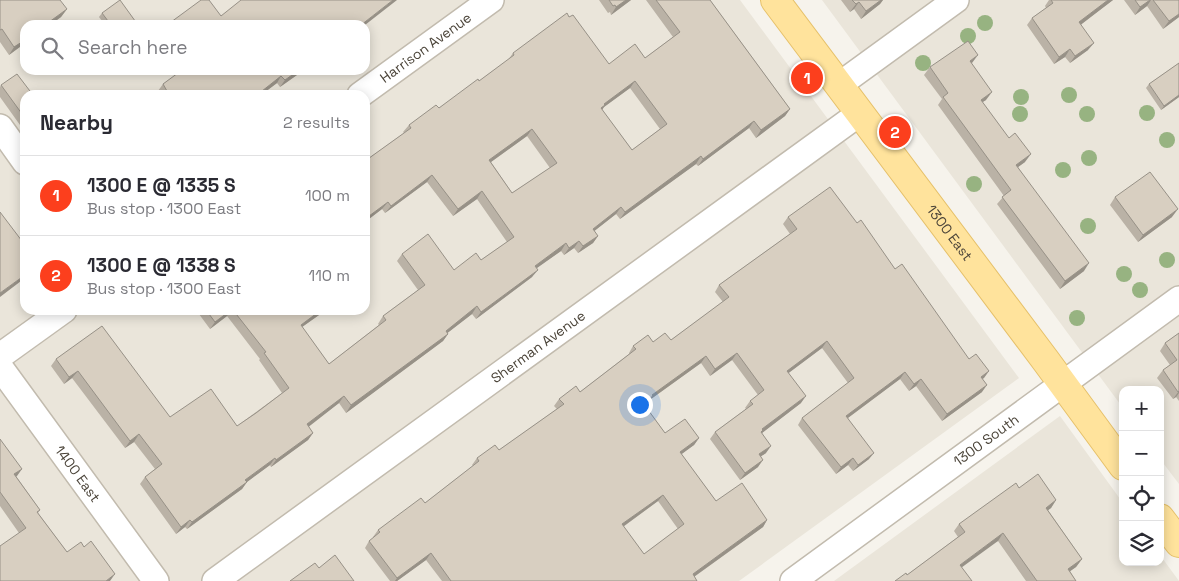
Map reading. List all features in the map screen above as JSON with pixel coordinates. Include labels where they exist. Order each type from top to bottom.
[{"type":"main road","name":"1300 East","points":[[776,0],[1119,461]]},
{"type":"main road","points":[[1162,521],[1179,543]]},
{"type":"street","name":"Harrison Avenue","points":[[367,90],[489,0]]},
{"type":"street","points":[[839,84],[956,0]]},
{"type":"street","name":"Sherman Avenue","points":[[216,581],[860,113]]},
{"type":"street","points":[[0,127],[20,155]]},
{"type":"street","name":"1300 South","points":[[793,581],[1179,299]]},
{"type":"street","points":[[0,356],[57,315]]},
{"type":"street","name":"1400 East","points":[[0,367],[156,581]]},
{"type":"shaded area","points":[[0,0],[740,0],[1019,378],[739,581],[0,581]]},
{"type":"shaded area","points":[[822,0],[1179,0],[1179,484],[1164,464],[1164,386],[1119,386],[1119,403]]},
{"type":"shaded area","points":[[1060,416],[1119,497],[1119,566],[1164,566],[1164,560],[1179,581],[834,581]]},
{"type":"building","points":[[0,0],[60,0],[67,9],[52,20],[20,20],[20,43],[14,47],[2,29],[0,30]]},
{"type":"building","points":[[120,0],[134,20],[107,20],[102,13]]},
{"type":"building","points":[[201,0],[209,0],[221,16],[241,0],[393,0],[367,20],[174,20]]},
{"type":"building","points":[[609,0],[626,0],[616,7]]},
{"type":"building","points":[[656,0],[710,0],[790,109],[761,130],[754,121],[703,159],[701,156],[625,212],[621,207],[593,229],[598,236],[583,246],[579,241],[569,248],[566,243],[535,266],[538,270],[481,312],[477,306],[446,331],[448,334],[351,405],[344,396],[307,424],[313,433],[245,480],[247,482],[192,522],[190,520],[181,527],[145,477],[162,464],[139,434],[130,441],[78,371],[69,377],[56,359],[102,326],[170,417],[211,389],[237,426],[289,388],[264,353],[266,352],[237,315],[314,315],[301,325],[329,364],[386,320],[383,316],[425,285],[402,254],[428,234],[454,270],[476,253],[481,260],[514,237],[482,191],[458,209],[432,175],[391,206],[388,202],[370,215],[370,157],[411,128],[409,125],[436,105],[439,108],[478,79],[479,81],[567,13],[569,17],[573,15],[609,64],[635,44],[645,58],[680,32]],"holes":[[[635,81],[667,124],[632,150],[601,108]],[[532,129],[557,163],[512,193],[489,160]]]},
{"type":"building","points":[[852,0],[881,0],[866,11],[859,2],[856,4]]},
{"type":"building","points":[[1051,0],[1108,0],[1079,22],[1094,43],[1075,56],[1070,49],[1059,57],[1032,18],[1053,3]]},
{"type":"building","points":[[1135,0],[1150,0],[1140,7]]},
{"type":"building","points":[[1153,0],[1179,0],[1179,14],[1169,21]]},
{"type":"building","points":[[968,41],[978,55],[970,61],[992,92],[981,100],[1009,138],[1015,133],[1031,154],[1016,165],[1089,263],[1065,281],[1002,197],[1011,190],[943,97],[948,93],[930,67]]},
{"type":"building","points":[[1179,63],[1179,95],[1164,106],[1149,84]]},
{"type":"building","points":[[17,74],[29,90],[20,90],[20,111],[1,85]]},
{"type":"building","points":[[175,75],[292,75],[285,80],[281,76],[263,90],[166,90],[163,84]]},
{"type":"building","points":[[1150,172],[1178,209],[1143,235],[1115,197]]},
{"type":"building","points":[[830,187],[857,223],[861,220],[895,269],[902,264],[969,359],[976,354],[989,371],[981,377],[987,385],[947,414],[921,379],[914,384],[905,372],[846,416],[874,453],[858,465],[853,458],[841,467],[802,418],[854,378],[827,341],[787,371],[806,396],[762,429],[761,432],[771,446],[759,454],[763,460],[745,473],[715,432],[753,404],[750,401],[764,390],[737,353],[715,369],[706,356],[643,403],[665,433],[685,419],[699,438],[680,452],[716,501],[742,483],[767,520],[693,574],[697,581],[451,581],[431,553],[397,578],[369,541],[380,532],[378,530],[421,498],[425,503],[479,461],[477,458],[495,445],[499,450],[564,404],[559,399],[576,386],[580,392],[636,349],[633,346],[648,335],[653,342],[665,333],[671,340],[729,297],[719,285],[797,229],[788,217]],"holes":[[[663,495],[684,524],[644,554],[622,524]]]},
{"type":"building","points":[[0,212],[20,238],[20,279],[0,293]]},
{"type":"building","points":[[210,315],[224,315],[215,322]]},
{"type":"building","points":[[1179,333],[1178,392],[1163,370],[1177,360],[1165,343]]},
{"type":"building","points":[[0,439],[22,469],[14,474],[40,510],[37,512],[67,552],[81,542],[84,547],[91,541],[115,574],[106,581],[0,581],[0,546],[26,528],[0,492]]},
{"type":"building","points":[[1038,474],[1056,500],[1046,508],[1082,559],[1068,569],[1076,581],[1037,581],[1003,533],[960,565],[972,581],[895,581],[906,573],[907,575],[965,532],[959,524],[1016,483],[1019,488]]},
{"type":"building","points":[[335,555],[354,581],[290,581],[315,563],[319,568]]},
{"type":"place","name":"1300 E @ 1335 S","points":[[807,78]]},
{"type":"place","name":"1300 E @ 1338 S","points":[[895,132]]}]
